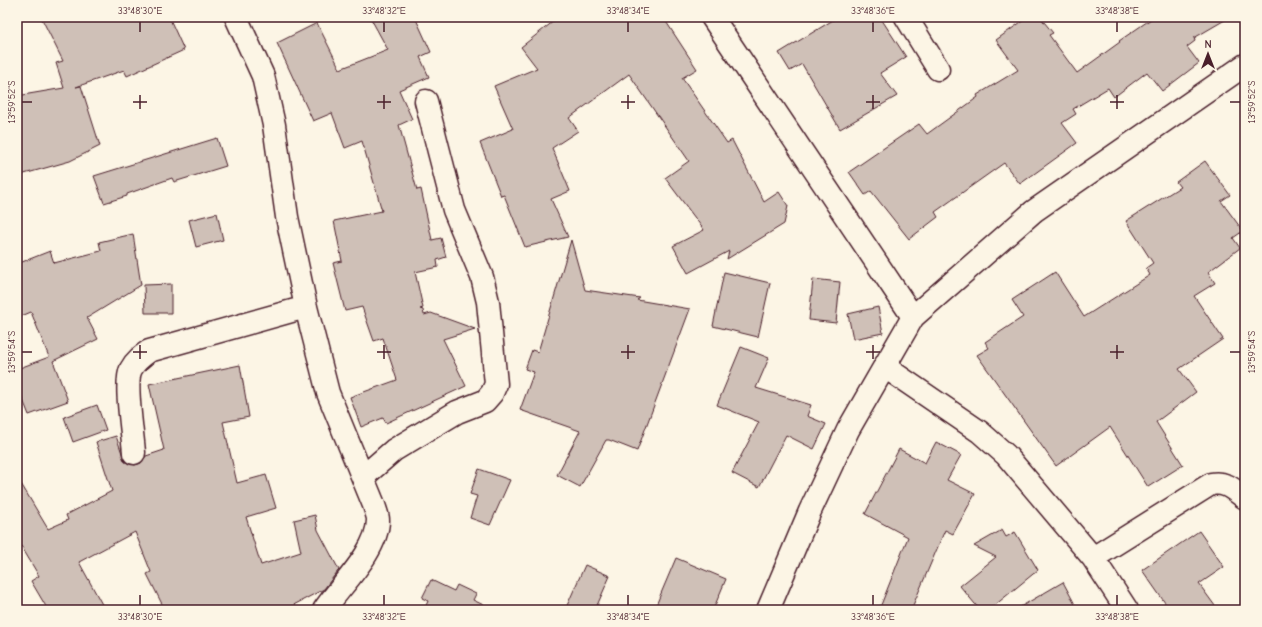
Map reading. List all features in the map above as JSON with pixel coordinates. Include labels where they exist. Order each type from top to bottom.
[{"type":"street","points":[[236,17],[263,76],[274,125],[287,217],[306,307],[328,393],[374,504],[378,520],[375,537],[353,575],[332,598],[324,610]]},
{"type":"street","points":[[712,17],[913,317]]},
{"type":"street","points":[[906,17],[938,69]]},
{"type":"street","points":[[768,610],[810,511],[848,430],[913,317],[1034,210],[1245,65]]},
{"type":"street","points":[[363,477],[394,450],[457,412],[485,400],[492,393],[496,384],[488,302],[482,277],[454,210],[426,101]]},
{"type":"street","points":[[134,453],[128,382],[131,370],[138,360],[149,351],[306,307]]},
{"type":"street","points":[[885,367],[980,432],[1006,454],[1093,558],[1126,610]]},
{"type":"street","points":[[1093,558],[1211,484],[1220,482],[1227,485],[1245,498]]},
{"type":"building","points":[[41,17],[169,17],[184,50],[127,76],[124,70],[76,87],[81,86],[100,146],[70,161],[17,176],[17,96],[64,88],[56,63],[63,61]]},
{"type":"building","points":[[370,17],[415,17],[431,52],[420,57],[429,77],[399,90],[412,119],[399,125],[417,190],[421,189],[432,240],[441,238],[446,257],[437,260],[438,267],[415,272],[423,308],[420,309],[423,310],[424,315],[431,313],[475,329],[443,339],[466,386],[386,423],[383,418],[361,427],[350,397],[397,380],[383,338],[374,341],[362,307],[345,311],[333,263],[342,261],[334,221],[382,211],[362,141],[345,148],[332,113],[313,121],[277,43],[317,23],[340,69],[388,50]]},
{"type":"building","points":[[559,17],[663,17],[697,69],[682,78],[727,143],[732,140],[764,202],[779,192],[788,206],[784,224],[727,259],[729,251],[688,273],[673,246],[704,230],[665,178],[689,161],[629,74],[569,118],[578,131],[552,148],[570,191],[551,199],[568,237],[525,247],[504,195],[501,196],[480,143],[513,129],[494,86],[537,68],[521,47]]},
{"type":"building","points":[[838,17],[880,17],[906,57],[880,73],[897,96],[840,129],[802,64],[790,71],[779,53]]},
{"type":"building","points":[[1028,17],[1040,17],[1053,33],[1049,35],[1077,73],[1154,17],[1230,17],[1194,38],[1195,41],[1187,47],[1199,63],[1162,91],[1147,72],[1114,97],[1108,88],[1073,109],[1076,114],[1062,123],[1077,143],[1020,184],[1004,163],[935,212],[938,217],[909,239],[871,191],[865,195],[849,172],[919,124],[927,134],[978,97],[977,95],[1018,70],[996,40]]},
{"type":"building","points":[[217,138],[226,166],[174,182],[172,178],[127,194],[127,196],[104,203],[94,176]]},
{"type":"building","points":[[1205,161],[1230,195],[1221,201],[1243,231],[1233,238],[1240,248],[1208,272],[1215,283],[1194,296],[1223,339],[1179,369],[1196,392],[1156,422],[1183,465],[1148,487],[1110,427],[1056,466],[977,355],[989,348],[985,342],[1023,317],[1012,300],[1055,272],[1084,317],[1150,275],[1146,268],[1153,263],[1126,221],[1180,187],[1176,182]]},
{"type":"building","points":[[217,213],[223,240],[196,247],[189,220]]},
{"type":"building","points":[[133,234],[141,285],[87,318],[98,339],[53,361],[68,401],[29,415],[17,385],[17,369],[49,357],[31,312],[17,318],[17,264],[50,251],[54,263],[101,251],[99,242]]},
{"type":"building","points":[[571,240],[585,290],[640,298],[637,300],[690,309],[637,451],[606,440],[580,487],[557,475],[580,431],[520,410],[534,372],[525,369],[532,350],[538,352]]},
{"type":"building","points":[[724,272],[770,283],[758,337],[713,326]]},
{"type":"building","points":[[813,279],[840,282],[836,323],[809,320]]},
{"type":"building","points":[[171,284],[171,313],[145,313],[144,285]]},
{"type":"building","points":[[878,307],[883,333],[853,339],[848,314]]},
{"type":"building","points":[[741,347],[769,358],[756,388],[811,405],[807,416],[826,424],[814,449],[786,435],[759,487],[732,473],[759,422],[717,405]]},
{"type":"building","points":[[240,365],[249,417],[223,422],[237,483],[266,475],[276,508],[246,517],[261,565],[301,552],[294,520],[315,515],[318,530],[339,570],[324,589],[284,610],[165,610],[147,574],[151,572],[135,532],[79,562],[105,610],[48,610],[31,581],[39,576],[17,539],[17,477],[48,529],[68,520],[66,515],[112,491],[96,442],[116,436],[125,462],[135,465],[141,463],[146,456],[164,450],[149,384]]},
{"type":"building","points":[[97,405],[106,430],[73,442],[64,417]]},
{"type":"building","points":[[936,442],[961,455],[947,480],[975,494],[953,534],[945,530],[911,610],[879,610],[908,537],[865,514],[899,449],[925,463]]},
{"type":"building","points":[[479,469],[510,480],[490,525],[470,518],[477,496],[470,494]]},
{"type":"building","points":[[1002,530],[1006,537],[1015,532],[1038,570],[989,610],[980,610],[960,586],[996,557],[974,546]]},
{"type":"building","points":[[1199,531],[1224,567],[1199,584],[1218,610],[1170,610],[1142,570]]},
{"type":"building","points":[[676,558],[726,579],[713,610],[654,610]]},
{"type":"building","points":[[585,565],[610,576],[595,610],[565,610]]},
{"type":"building","points":[[431,580],[454,591],[457,585],[476,594],[473,600],[494,610],[424,610],[428,601],[422,598]]},
{"type":"building","points":[[1063,582],[1078,610],[1015,610]]}]
